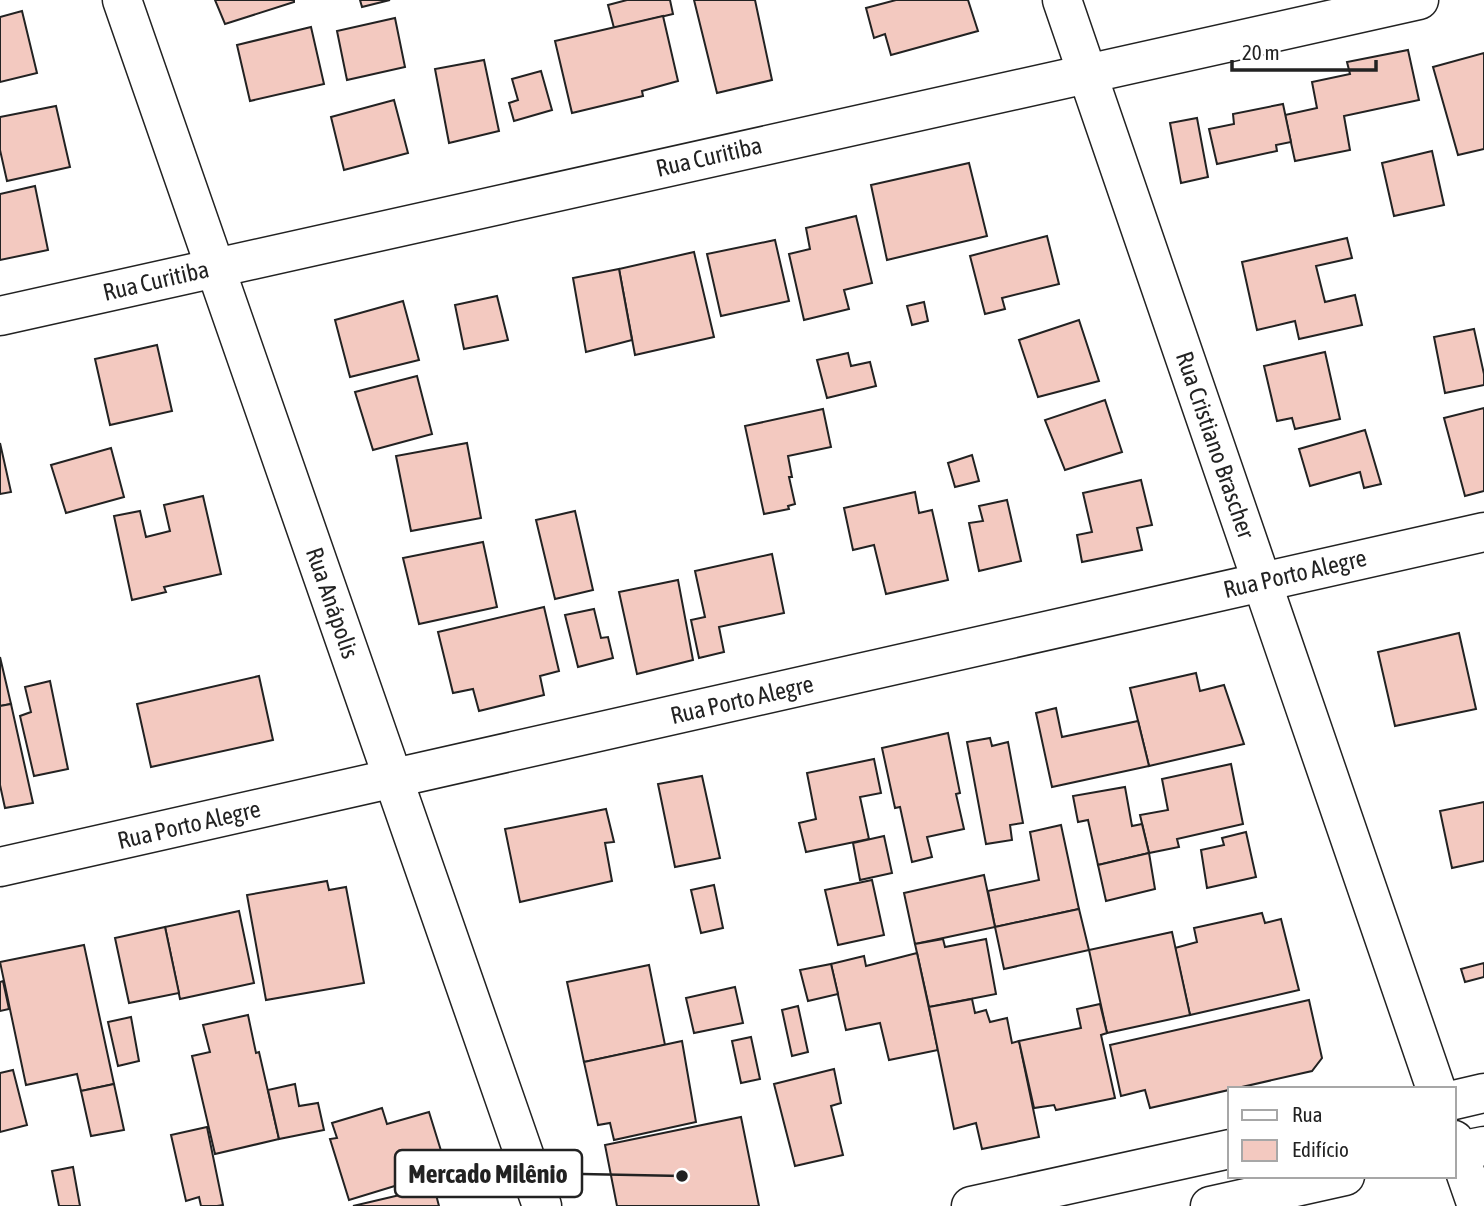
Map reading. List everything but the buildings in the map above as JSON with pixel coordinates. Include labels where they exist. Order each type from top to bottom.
[{"type":"street","name":"Rua Anápolis","points":[[122,0],[541,1206]]},
{"type":"street","name":"Rua Cristiano Brascher","points":[[1062,0],[1435,1087]]},
{"type":"street","name":"Rua Curitiba","points":[[0,316],[1419,0]]},
{"type":"street","name":"Rua Porto Alegre","points":[[0,867],[1484,532]]},
{"type":"street","points":[[1456,1100],[1484,1093]]},
{"type":"street","points":[[1463,1147],[1477,1206]]},
{"type":"street","points":[[971,1206],[1228,1149]]},
{"type":"street","points":[[1210,1206],[1336,1178]]},
{"type":"place","name":"Mercado Milênio","points":[[682,1176]]}]
